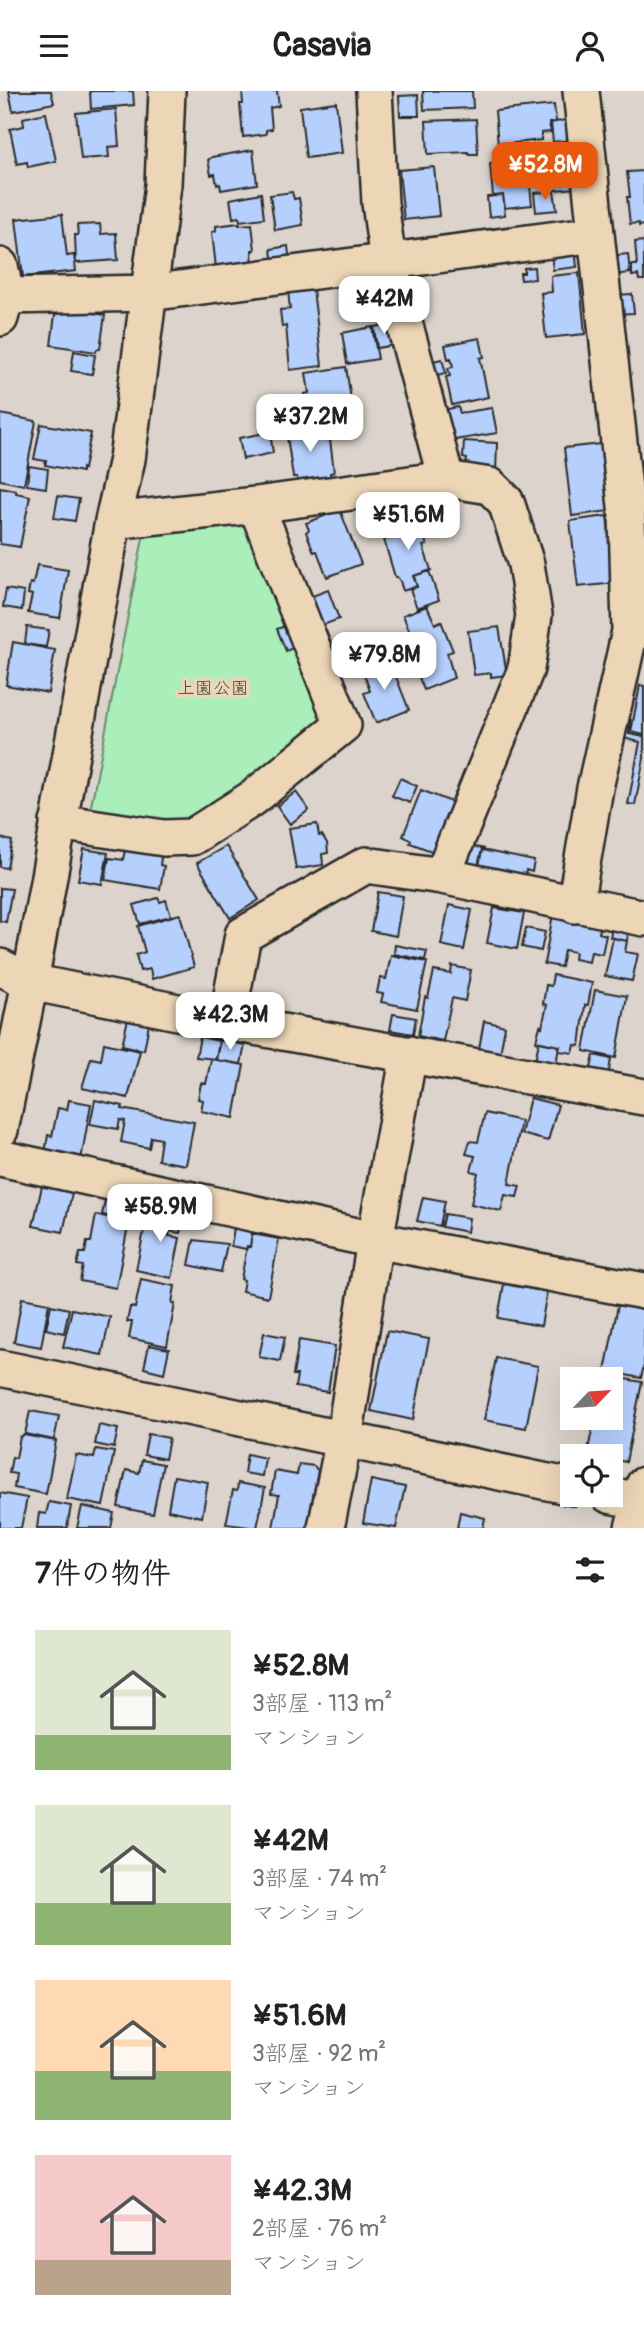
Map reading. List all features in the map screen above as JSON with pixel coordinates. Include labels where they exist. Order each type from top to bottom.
[{"type":"street","points":[[0,1130],[15,975],[58,822],[113,521],[127,459],[163,185],[167,91]]},
{"type":"street","points":[[374,91],[380,203],[388,262],[446,479]]},
{"type":"street","points":[[575,905],[595,788],[629,631],[636,514],[596,234],[581,91]]},
{"type":"street","points":[[2,293],[149,293],[596,234]]},
{"type":"street","points":[[113,521],[446,479],[490,486],[506,502],[526,564],[534,615],[526,669],[442,876]]},
{"type":"street","points":[[58,822],[164,838],[192,837],[253,798],[343,725],[256,505]]},
{"type":"street","points":[[227,1022],[243,935],[366,865],[442,876],[644,918]]},
{"type":"street","points":[[15,975],[227,1022],[644,1097]]},
{"type":"street","points":[[326,1528],[344,1439],[375,1240],[409,1054]]},
{"type":"street","points":[[0,1158],[375,1240],[644,1291]]},
{"type":"street","points":[[0,1368],[560,1484]]},
{"type":"green space","name":"上園公園","points":[[252,520],[329,718],[186,829],[90,811],[144,533]]},
{"type":"building","points":[[9,91],[51,91],[54,103],[13,111]]},
{"type":"building","points":[[90,91],[133,91],[134,105],[91,109]]},
{"type":"building","points":[[242,91],[277,91],[279,106],[270,108],[272,129],[266,130],[266,134],[243,137],[240,104],[243,104]]},
{"type":"building","points":[[423,91],[472,91],[473,108],[424,110]]},
{"type":"building","points":[[418,95],[419,116],[400,116],[399,96]]},
{"type":"building","points":[[336,102],[342,153],[306,158],[300,107]]},
{"type":"building","points":[[554,105],[556,122],[549,123],[551,132],[541,133],[541,140],[498,145],[495,111]]},
{"type":"building","points":[[116,109],[119,146],[108,147],[109,157],[81,159],[76,113]]},
{"type":"building","points":[[46,113],[56,161],[28,167],[27,162],[17,164],[10,129],[24,126],[23,118]]},
{"type":"building","points":[[476,119],[478,154],[428,154],[426,121]]},
{"type":"building","points":[[570,119],[572,140],[553,142],[551,123]]},
{"type":"building","points":[[253,150],[257,184],[221,190],[215,174],[211,175],[208,160]]},
{"type":"building","points":[[572,152],[576,188],[546,191],[542,155]]},
{"type":"building","points":[[527,157],[532,205],[505,208],[503,195],[493,196],[490,163]]},
{"type":"building","points":[[434,167],[439,216],[404,220],[399,170]]},
{"type":"building","points":[[644,171],[644,225],[639,226],[639,223],[630,224],[627,172]]},
{"type":"building","points":[[554,191],[557,210],[536,212],[534,193]]},
{"type":"building","points":[[292,192],[294,199],[299,198],[303,225],[275,230],[270,195]]},
{"type":"building","points":[[261,193],[264,218],[240,221],[239,217],[233,218],[230,199]]},
{"type":"building","points":[[503,195],[505,215],[489,217],[487,197]]},
{"type":"building","points":[[62,214],[67,256],[74,255],[76,271],[23,277],[16,219]]},
{"type":"building","points":[[100,224],[101,234],[116,233],[118,260],[76,263],[77,225]]},
{"type":"building","points":[[252,224],[255,250],[252,250],[253,265],[216,268],[212,232],[216,231],[216,226]]},
{"type":"building","points":[[644,241],[644,280],[639,280],[638,275],[632,276],[632,265],[637,265],[635,242]]},
{"type":"building","points":[[288,246],[290,263],[273,265],[271,249]]},
{"type":"building","points":[[575,249],[577,267],[553,270],[551,252]]},
{"type":"building","points":[[628,254],[630,273],[612,275],[609,256]]},
{"type":"building","points":[[534,267],[535,279],[521,280],[520,273],[524,273],[524,268]]},
{"type":"building","points":[[579,273],[585,334],[546,338],[541,293],[552,292],[551,276]]},
{"type":"building","points":[[313,289],[322,366],[290,370],[286,326],[282,327],[280,310],[290,309],[288,291]]},
{"type":"building","points":[[632,294],[634,313],[616,314],[614,295]]},
{"type":"building","points":[[56,307],[105,315],[100,349],[96,352],[51,345]]},
{"type":"building","points":[[392,324],[395,345],[377,348],[374,327]]},
{"type":"building","points":[[372,327],[378,359],[347,364],[342,333]]},
{"type":"building","points":[[480,338],[484,357],[480,358],[488,397],[452,405],[446,377],[450,376],[448,368],[453,367],[445,345]]},
{"type":"building","points":[[74,351],[95,355],[92,374],[71,371]]},
{"type":"building","points":[[442,359],[446,373],[433,376],[429,362]]},
{"type":"building","points":[[346,367],[353,413],[313,419],[312,409],[306,410],[304,394],[309,393],[306,373]]},
{"type":"building","points":[[458,407],[460,413],[492,408],[497,433],[449,441],[443,410]]},
{"type":"building","points":[[304,410],[306,423],[283,427],[282,413]]},
{"type":"building","points":[[0,414],[36,421],[24,485],[0,480]]},
{"type":"building","points":[[41,424],[91,433],[82,472],[45,465],[46,461],[34,459]]},
{"type":"building","points":[[323,425],[325,440],[330,440],[334,472],[330,473],[331,477],[298,482],[297,477],[293,477],[286,430]]},
{"type":"building","points":[[270,432],[273,453],[243,459],[239,438]]},
{"type":"building","points":[[464,441],[497,443],[496,473],[466,465],[467,459],[463,458]]},
{"type":"building","points":[[601,444],[609,511],[572,516],[564,448]]},
{"type":"building","points":[[29,466],[48,469],[46,488],[27,485]]},
{"type":"building","points":[[0,487],[30,496],[20,547],[0,544]]},
{"type":"building","points":[[58,496],[79,499],[75,521],[54,518]]},
{"type":"building","points":[[340,510],[361,564],[327,577],[306,532],[309,530],[306,523]]},
{"type":"building","points":[[607,516],[615,583],[578,587],[570,521]]},
{"type":"building","points":[[417,517],[427,545],[423,546],[431,570],[413,576],[417,586],[403,591],[400,581],[395,577],[384,540],[394,537],[391,528],[395,524]]},
{"type":"building","points":[[37,565],[68,570],[60,618],[28,613],[32,595],[28,594],[30,583],[33,584]]},
{"type":"building","points":[[429,571],[439,600],[417,608],[410,589],[417,587],[414,576]]},
{"type":"building","points":[[6,589],[24,592],[22,610],[3,607]]},
{"type":"building","points":[[328,590],[339,619],[318,627],[307,598]]},
{"type":"building","points":[[427,606],[435,624],[441,621],[453,651],[447,653],[454,678],[424,690],[408,650],[416,647],[403,615]]},
{"type":"building","points":[[287,625],[295,647],[286,651],[277,629]]},
{"type":"building","points":[[27,627],[49,630],[46,647],[25,644]]},
{"type":"building","points":[[499,627],[507,675],[474,675],[468,631]]},
{"type":"building","points":[[384,638],[390,653],[372,660],[366,645]]},
{"type":"building","points":[[13,642],[55,650],[48,693],[6,685]]},
{"type":"building","points":[[389,659],[409,710],[376,723],[364,693],[370,691],[362,669]]},
{"type":"building","points":[[640,685],[644,686],[644,735],[631,732]]},
{"type":"building","points":[[626,719],[631,720],[629,734],[644,737],[644,758],[635,805],[628,804],[640,742],[623,738]]},
{"type":"building","points":[[400,778],[417,786],[410,803],[392,796]]},
{"type":"building","points":[[421,790],[454,803],[434,852],[410,843],[411,840],[403,836]]},
{"type":"building","points":[[296,792],[309,810],[290,824],[277,806]]},
{"type":"building","points":[[317,824],[319,836],[322,835],[327,843],[328,853],[322,854],[323,865],[296,869],[289,828]]},
{"type":"building","points":[[0,838],[12,841],[7,868],[0,867]]},
{"type":"building","points":[[126,845],[162,851],[160,865],[164,866],[160,889],[105,880],[109,858],[123,860]]},
{"type":"building","points":[[466,845],[485,849],[482,849],[478,866],[461,864]]},
{"type":"building","points":[[226,846],[259,900],[230,918],[197,863]]},
{"type":"building","points":[[84,849],[108,853],[102,884],[78,880]]},
{"type":"building","points":[[482,850],[534,861],[532,872],[526,870],[523,882],[479,866]]},
{"type":"building","points":[[0,888],[12,889],[6,922],[0,921]]},
{"type":"building","points":[[378,892],[403,896],[396,936],[371,931]]},
{"type":"building","points":[[158,898],[160,902],[166,900],[171,916],[140,924],[134,905]]},
{"type":"building","points":[[449,905],[472,910],[464,950],[441,945]]},
{"type":"building","points":[[494,908],[524,913],[517,949],[487,943]]},
{"type":"building","points":[[180,914],[194,967],[152,979],[150,969],[140,971],[136,955],[145,952],[138,926]]},
{"type":"building","points":[[553,914],[601,924],[599,933],[606,935],[602,954],[591,952],[589,962],[574,959],[575,952],[564,950],[561,967],[544,964]]},
{"type":"building","points":[[613,924],[629,927],[627,941],[610,937]]},
{"type":"building","points":[[526,928],[545,932],[541,951],[522,947]]},
{"type":"building","points":[[613,938],[627,941],[625,952],[638,954],[632,981],[605,976]]},
{"type":"building","points":[[395,945],[427,951],[425,960],[394,954]]},
{"type":"building","points":[[391,955],[427,962],[417,1009],[381,1002],[383,994],[377,993],[380,978],[386,979]]},
{"type":"building","points":[[452,966],[471,970],[465,1001],[452,998],[443,1041],[418,1036],[425,997],[428,998],[434,971],[451,974]]},
{"type":"building","points":[[553,975],[592,983],[588,1005],[585,1005],[580,1046],[575,1045],[573,1053],[559,1051],[560,1046],[536,1041],[547,1005],[543,1004],[546,985],[551,986]]},
{"type":"building","points":[[595,990],[627,996],[616,1058],[584,1051]]},
{"type":"building","points":[[393,1014],[416,1018],[413,1034],[390,1030]]},
{"type":"building","points":[[128,1019],[149,1024],[144,1050],[122,1045]]},
{"type":"building","points":[[484,1021],[505,1026],[500,1054],[479,1049]]},
{"type":"building","points":[[200,1037],[219,1041],[216,1059],[196,1057]]},
{"type":"building","points":[[220,1040],[245,1045],[241,1064],[216,1060]]},
{"type":"building","points":[[539,1042],[559,1046],[556,1065],[535,1061]]},
{"type":"building","points":[[104,1043],[140,1051],[128,1098],[82,1088],[91,1058],[101,1060]]},
{"type":"building","points":[[594,1055],[611,1059],[608,1077],[590,1073]]},
{"type":"building","points":[[211,1059],[244,1065],[234,1118],[201,1111],[203,1100],[198,1099],[201,1083],[206,1084]]},
{"type":"building","points":[[530,1098],[558,1105],[548,1141],[521,1134]]},
{"type":"building","points":[[69,1100],[91,1104],[81,1160],[45,1153],[48,1135],[52,1136],[58,1108],[67,1110]]},
{"type":"building","points":[[95,1100],[123,1106],[122,1109],[194,1122],[186,1165],[158,1160],[161,1139],[151,1137],[149,1148],[121,1142],[125,1121],[120,1120],[118,1129],[90,1124]]},
{"type":"building","points":[[485,1113],[521,1121],[509,1184],[520,1186],[517,1197],[505,1195],[501,1211],[471,1204],[478,1173],[471,1171],[475,1156],[466,1154],[470,1141],[478,1142]]},
{"type":"building","points":[[42,1186],[72,1193],[63,1232],[33,1226]]},
{"type":"building","points":[[423,1197],[445,1201],[440,1226],[417,1221]]},
{"type":"building","points":[[105,1200],[123,1203],[120,1219],[102,1215]]},
{"type":"building","points":[[152,1210],[184,1216],[180,1233],[170,1231],[169,1236],[180,1238],[172,1278],[136,1270],[146,1221],[149,1222]]},
{"type":"building","points":[[445,1214],[469,1218],[467,1232],[442,1227]]},
{"type":"building","points":[[96,1215],[129,1221],[116,1288],[80,1281],[83,1266],[77,1265],[80,1253],[85,1253],[87,1242],[91,1242]]},
{"type":"building","points":[[234,1228],[252,1232],[250,1247],[247,1246],[246,1249],[231,1246]]},
{"type":"building","points":[[252,1234],[279,1239],[268,1297],[242,1291],[244,1280],[241,1279]]},
{"type":"building","points":[[194,1240],[227,1244],[221,1272],[189,1265]]},
{"type":"building","points":[[141,1279],[175,1286],[172,1303],[175,1304],[167,1346],[129,1338],[132,1322],[127,1322],[130,1307],[135,1308]]},
{"type":"building","points":[[504,1284],[547,1292],[541,1326],[498,1318]]},
{"type":"building","points":[[22,1298],[49,1303],[41,1347],[14,1342]]},
{"type":"building","points":[[51,1305],[69,1309],[64,1333],[46,1329]]},
{"type":"building","points":[[618,1305],[644,1310],[644,1365],[641,1378],[623,1374],[623,1367],[606,1367]]},
{"type":"building","points":[[72,1309],[110,1317],[102,1355],[63,1347]]},
{"type":"building","points":[[387,1331],[429,1339],[413,1420],[371,1411]]},
{"type":"building","points":[[264,1333],[285,1337],[280,1361],[259,1357]]},
{"type":"building","points":[[299,1340],[335,1346],[328,1392],[295,1387],[297,1375],[293,1375]]},
{"type":"building","points":[[149,1345],[169,1349],[164,1373],[144,1368]]},
{"type":"building","points":[[496,1358],[538,1366],[526,1428],[484,1420]]},
{"type":"building","points":[[623,1378],[642,1382],[626,1462],[623,1461],[623,1444],[589,1444],[592,1430],[623,1430]]},
{"type":"building","points":[[30,1411],[59,1416],[54,1440],[25,1434]]},
{"type":"building","points":[[99,1425],[118,1429],[114,1448],[95,1444]]},
{"type":"building","points":[[148,1434],[169,1438],[165,1459],[144,1455]]},
{"type":"building","points":[[24,1435],[56,1441],[46,1494],[14,1488],[16,1474],[9,1473],[12,1457],[16,1458],[20,1437]]},
{"type":"building","points":[[96,1449],[114,1452],[103,1506],[67,1499],[76,1455],[94,1458]]},
{"type":"building","points":[[247,1454],[265,1458],[262,1476],[244,1473]]},
{"type":"building","points":[[142,1460],[163,1464],[153,1514],[118,1507],[126,1470],[139,1473]]},
{"type":"building","points":[[299,1464],[314,1466],[318,1471],[307,1528],[273,1528],[279,1495],[271,1494],[275,1471],[297,1475]]},
{"type":"building","points":[[174,1476],[208,1482],[202,1517],[168,1510]]},
{"type":"building","points":[[371,1480],[405,1487],[396,1528],[363,1523]]},
{"type":"building","points":[[238,1483],[265,1488],[257,1528],[226,1524],[233,1490],[237,1491]]},
{"type":"building","points":[[0,1493],[27,1498],[21,1528],[0,1528]]},
{"type":"building","points":[[49,1502],[71,1506],[67,1528],[37,1528],[39,1513],[46,1514]]},
{"type":"building","points":[[82,1506],[114,1513],[111,1528],[77,1528]]},
{"type":"building","points":[[460,1512],[485,1518],[483,1528],[457,1528]]}]
